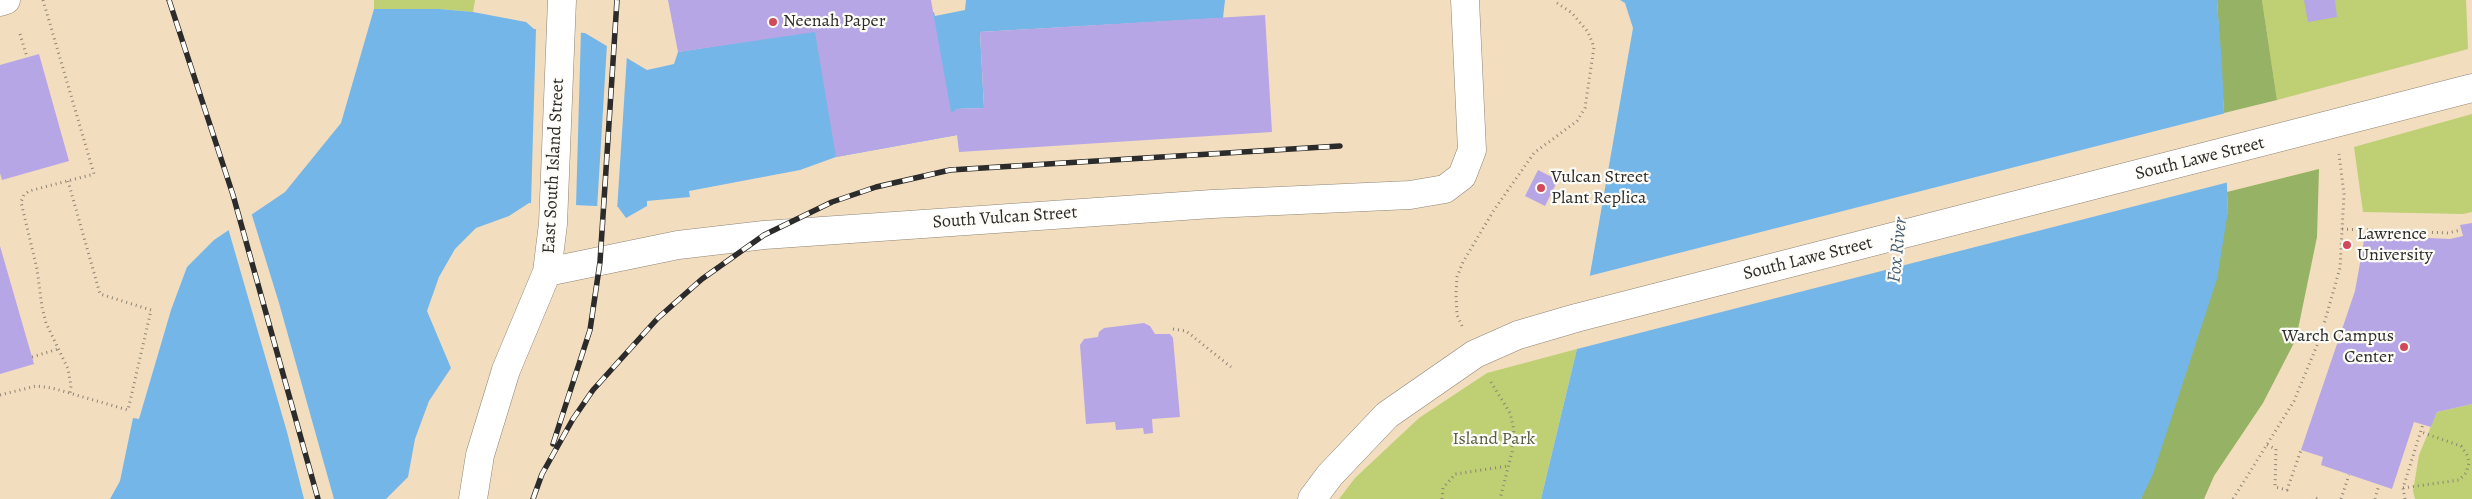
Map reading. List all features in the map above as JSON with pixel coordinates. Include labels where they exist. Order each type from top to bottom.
[{"type":"street","points":[[0,2],[6,0]]},
{"type":"street","name":"East South Island Street","points":[[473,499],[480,455],[506,370],[547,272],[554,205],[562,0]]},
{"type":"street","name":"South Vulcan Street","points":[[547,272],[678,245],[764,235],[1212,204],[1410,195],[1445,189],[1462,176],[1472,150],[1465,0]]},
{"type":"street","name":"South Lawe Street","points":[[1312,499],[1330,475],[1387,415],[1474,354],[1518,335],[1576,318],[2472,88]]},
{"type":"path","points":[[44,0],[94,174],[30,192],[24,195],[21,202],[37,269],[42,307],[68,369],[71,386],[70,394]]},
{"type":"path","points":[[1457,315],[1457,277],[1482,229],[1534,152],[1577,121],[1585,108],[1594,47],[1588,32],[1572,13],[1557,3],[1556,0]]},
{"type":"path","points":[[20,34],[27,57]]},
{"type":"path","points":[[2233,499],[2294,400],[2320,338],[2340,268],[2344,194],[2335,124]]},
{"type":"path","points":[[0,395],[36,386],[128,410],[151,310],[100,294],[68,181]]},
{"type":"path","points":[[2342,229],[2448,233],[2461,230]]},
{"type":"path","points":[[1173,330],[1186,331],[1231,367]]},
{"type":"path","points":[[32,357],[58,349]]},
{"type":"path","points":[[1490,380],[1513,421],[1514,441],[1500,499]]},
{"type":"path","points":[[2405,499],[2403,488],[2423,424]]},
{"type":"path","points":[[2403,488],[2459,480],[2466,473],[2469,463],[2467,454],[2461,446],[2421,432]]},
{"type":"path","points":[[2267,445],[2276,449],[2275,487],[2286,490],[2301,450]]},
{"type":"path","points":[[1442,499],[1443,488],[1455,474],[1509,466]]},
{"type":"path","points":[[2341,499],[2349,475]]},
{"type":"path","points":[[2374,499],[2379,485]]},
{"type":"green space","points":[[374,0],[475,0],[473,12],[440,9],[374,9]]},
{"type":"green space","points":[[2217,0],[2262,0],[2277,100],[2224,113]]},
{"type":"green space","points":[[2262,0],[2466,0],[2468,49],[2277,100]]},
{"type":"green space","points":[[2472,114],[2472,212],[2463,214],[2363,212],[2354,147]]},
{"type":"green space","points":[[2319,169],[2317,237],[2296,339],[2263,403],[2214,476],[2204,499],[2141,499],[2228,211],[2227,192]]},
{"type":"green space","name":"Island Park","points":[[1577,349],[1541,499],[1339,499],[1355,478],[1419,418],[1487,373]]},
{"type":"green space","points":[[2472,404],[2472,499],[2415,499],[2413,491],[2419,455],[2437,412]]},
{"type":"water","points":[[966,0],[1225,0],[1223,18],[980,32],[984,108],[956,109],[957,135],[836,157],[800,170],[689,191],[690,197],[647,201],[647,206],[626,218],[618,207],[529,203],[509,216],[476,228],[455,249],[439,277],[427,311],[451,368],[429,401],[415,439],[408,477],[386,499],[110,499],[120,481],[133,418],[139,419],[171,310],[187,267],[214,240],[285,192],[341,123],[374,9],[440,9],[473,12],[526,22],[534,29],[585,33],[647,70],[674,64],[678,52],[934,12],[935,16],[965,10]]},
{"type":"water","name":"Fox River","points":[[1620,0],[2217,0],[2222,65],[2228,211],[2217,279],[2153,474],[2141,499],[1541,499],[1577,349],[1633,28],[1625,3]]},
{"type":"pier","points":[[536,29],[581,30],[576,206],[531,204]]},
{"type":"pier","points":[[607,44],[627,55],[617,211],[597,209]]},
{"type":"pier","points":[[2226,113],[2229,182],[1577,349],[1577,336],[1589,276]]},
{"type":"pier","points":[[251,212],[279,303],[334,499],[304,499],[287,432],[228,228]]},
{"type":"building","points":[[668,0],[931,0],[951,112],[956,111],[955,109],[984,108],[980,32],[1265,15],[1272,132],[959,152],[957,135],[836,157],[815,32],[678,52]]},
{"type":"building","points":[[2304,0],[2335,0],[2337,17],[2308,22]]},
{"type":"building","points":[[39,54],[69,161],[2,180],[0,173],[0,65]]},
{"type":"building","name":"Vulcan Street Plant Replica","points":[[1538,170],[1558,180],[1545,206],[1525,196]]},
{"type":"building","name":"Warch Campus Center","points":[[2472,223],[2472,404],[2437,412],[2431,427],[2414,422],[2392,489],[2321,465],[2323,457],[2301,450],[2355,291],[2365,235],[2450,239],[2463,236],[2460,225]]},
{"type":"building","points":[[0,246],[34,364],[0,374]]},
{"type":"building","points":[[1144,323],[1150,326],[1155,334],[1170,334],[1173,338],[1180,417],[1152,419],[1153,433],[1144,434],[1143,428],[1116,430],[1115,422],[1086,424],[1080,345],[1084,339],[1098,337],[1099,332],[1104,328]]},
{"type":"railway","points":[[169,0],[233,195],[318,499]]},
{"type":"railway","points":[[553,444],[590,330],[600,262],[617,0]]},
{"type":"railway","points":[[533,499],[542,474],[573,419],[593,390],[658,318],[702,279],[764,235],[832,202],[876,187],[950,170],[1340,146]]},
{"type":"place","name":"Neenah Paper","points":[[773,22]]},
{"type":"place","name":"Vulcan Street Plant Replica","points":[[1541,188]]},
{"type":"place","name":"Lawrence University","points":[[2347,245]]},
{"type":"place","name":"Warch Campus Center","points":[[2404,347]]}]
